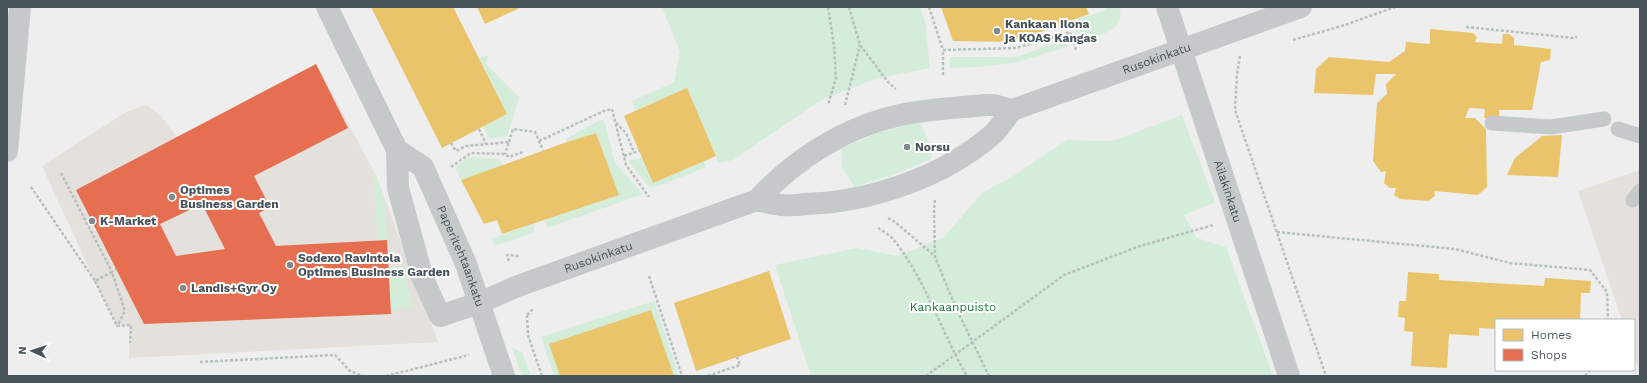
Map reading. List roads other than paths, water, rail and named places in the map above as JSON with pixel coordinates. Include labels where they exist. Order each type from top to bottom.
[{"type":"street","points":[[7,151],[20,7]]},
{"type":"street","points":[[327,7],[397,150]]},
{"type":"street","name":"Ailakinkatu","points":[[1167,7],[1236,222],[1289,376]]},
{"type":"street","name":"Rusokinkatu","points":[[397,150],[398,188],[423,279],[440,316],[479,303],[518,286],[758,200],[775,181],[808,156],[845,134],[873,123],[898,115],[921,111],[985,105],[994,105],[1012,110],[1302,7]]},
{"type":"street","points":[[758,200],[782,205],[825,204],[856,198],[929,175],[956,160],[993,133],[1012,110]]},
{"type":"street","name":"Paperitehtaankatu","points":[[397,150],[423,167],[466,264],[504,376]]},
{"type":"lane","points":[[1492,123],[1552,128],[1604,119]]},
{"type":"lane","points":[[1618,129],[1640,136]]},
{"type":"place","name":"Kankaan Ilona ja KOAS Kangas","points":[[997,31]]},
{"type":"place","name":"Norsu","points":[[907,147]]},
{"type":"place","name":"Optimes Business Garden","points":[[172,197]]},
{"type":"place","name":"K-Market","points":[[92,221]]},
{"type":"place","name":"Sodexo Ravintola Optimes Business Garden","points":[[290,265]]},
{"type":"place","name":"Landis+Gyr Oy","points":[[183,288]]},
{"type":"park label","name":"Kankaanpuisto","points":[[953,307]]}]
